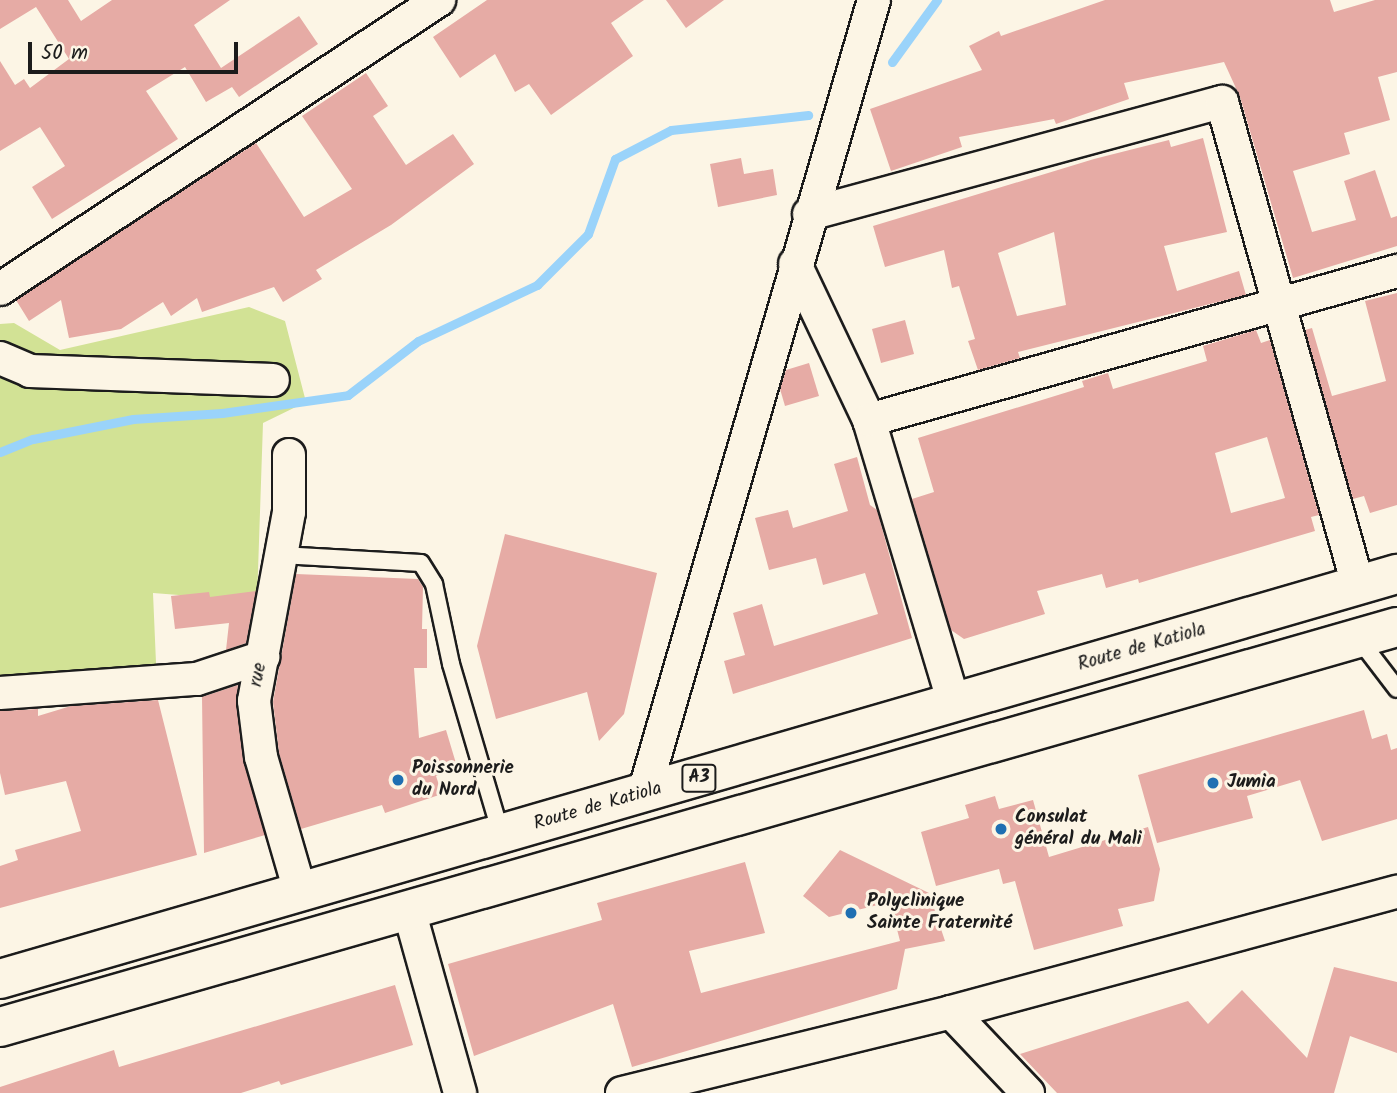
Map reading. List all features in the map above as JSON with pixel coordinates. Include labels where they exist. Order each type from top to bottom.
[{"type":"highway","name":"Route de Katiola","points":[[0,979],[1397,574]]},
{"type":"highway","name":"A3","points":[[0,1027],[1397,626]]},
{"type":"street","points":[[0,289],[439,0]]},
{"type":"street","points":[[645,793],[809,214],[874,0]]},
{"type":"street","points":[[809,214],[1219,101],[1358,585]]},
{"type":"street","points":[[795,264],[869,420],[954,703]]},
{"type":"street","points":[[869,420],[1397,271]]},
{"type":"street","points":[[0,358],[30,371],[273,380]]},
{"type":"street","name":"rue","points":[[289,455],[289,512],[254,701],[261,758],[300,891]]},
{"type":"street","points":[[0,693],[197,679],[263,657]]},
{"type":"street","points":[[622,1093],[674,1085],[1397,892]]},
{"type":"street","points":[[409,909],[460,1093]]},
{"type":"street","points":[[951,1012],[1028,1093]]},
{"type":"lane","points":[[281,555],[421,563],[434,584],[451,664],[501,834]]},
{"type":"lane","points":[[1358,638],[1397,689]]},
{"type":"green space","points":[[249,307],[285,321],[306,402],[263,423],[257,601],[153,593],[157,686],[0,681],[0,324],[14,323],[60,350]]},
{"type":"building","points":[[0,0],[68,0],[81,21],[112,0],[230,0],[194,25],[221,68],[299,16],[318,44],[239,97],[232,87],[206,102],[185,67],[146,91],[178,139],[52,219],[32,187],[65,166],[40,127],[0,151],[0,61],[15,85],[24,79],[30,88],[69,59],[36,7],[0,29]]},
{"type":"building","points":[[487,0],[644,0],[611,23],[633,56],[551,115],[529,84],[515,92],[495,54],[460,78],[433,37]]},
{"type":"building","points":[[666,0],[724,0],[686,28]]},
{"type":"building","points":[[1105,0],[1330,0],[1334,12],[1375,0],[1397,0],[1397,72],[1378,77],[1390,120],[1344,133],[1350,154],[1293,171],[1312,232],[1356,220],[1344,181],[1375,170],[1391,218],[1397,216],[1397,246],[1293,278],[1240,97],[1224,62],[1124,83],[1129,99],[1056,124],[1054,119],[959,137],[962,147],[891,171],[870,109],[982,70],[969,46],[999,31],[1001,36]]},
{"type":"building","points":[[366,73],[388,106],[373,116],[406,165],[453,134],[474,164],[391,225],[316,270],[322,279],[283,302],[274,287],[202,312],[197,298],[171,316],[163,302],[121,329],[69,338],[61,300],[29,321],[16,300],[256,143],[304,217],[352,189],[302,116]]},
{"type":"building","points":[[1203,138],[1227,232],[1164,246],[1177,291],[1239,271],[1246,295],[1018,352],[1020,358],[978,370],[968,341],[975,339],[959,286],[952,288],[944,250],[885,267],[873,226],[1094,159],[1169,140],[1171,147]],"holes":[[[1054,232],[1066,305],[1017,316],[998,253]]]},
{"type":"building","points":[[741,158],[744,174],[773,169],[777,195],[718,207],[710,164]]},
{"type":"building","points":[[1397,293],[1397,505],[1370,513],[1364,496],[1353,499],[1305,330],[1312,328],[1332,396],[1386,381],[1365,301]]},
{"type":"building","points":[[905,320],[914,354],[881,363],[872,329]]},
{"type":"building","points":[[1256,330],[1261,343],[1270,340],[1319,515],[1311,517],[1315,531],[1139,583],[1138,579],[1106,588],[1102,574],[1037,591],[1045,614],[964,639],[951,630],[912,499],[934,492],[918,438],[1084,387],[1082,381],[1108,373],[1113,389],[1207,361],[1203,346]],"holes":[[[1267,437],[1285,498],[1231,513],[1215,453]]]},
{"type":"building","points":[[809,363],[819,396],[785,406],[780,389],[786,370]]},
{"type":"building","points":[[857,457],[870,505],[877,510],[912,638],[733,694],[724,661],[745,655],[733,613],[762,604],[774,646],[878,614],[865,573],[823,585],[816,558],[769,570],[755,518],[788,510],[793,528],[848,511],[834,464]]},
{"type":"building","points":[[505,534],[657,573],[624,714],[599,741],[587,692],[496,719],[477,646]]},
{"type":"building","points":[[296,574],[418,579],[423,587],[422,629],[427,629],[427,668],[414,668],[419,738],[446,730],[458,770],[436,776],[442,794],[385,813],[382,805],[301,829],[279,753],[273,702]]},
{"type":"building","points":[[256,591],[246,643],[226,650],[229,623],[175,629],[171,596],[209,592],[210,597]]},
{"type":"building","points":[[238,685],[236,703],[243,759],[265,835],[204,853],[202,697]]},
{"type":"building","points":[[158,700],[197,855],[0,908],[0,866],[18,860],[15,850],[81,831],[66,781],[5,795],[0,773],[0,711],[38,709],[38,716],[71,706]]},
{"type":"building","points":[[1364,710],[1372,739],[1387,734],[1391,750],[1397,748],[1397,819],[1322,841],[1300,780],[1247,796],[1253,818],[1157,843],[1138,775]]},
{"type":"building","points":[[995,796],[999,809],[1033,800],[1049,857],[1148,827],[1160,869],[1154,901],[1118,909],[1123,926],[1034,950],[1015,881],[1003,884],[999,869],[936,886],[921,832],[969,818],[965,805]]},
{"type":"building","points":[[840,850],[929,893],[945,941],[905,949],[897,989],[632,1067],[613,1004],[474,1056],[448,964],[602,920],[597,903],[745,862],[765,933],[689,951],[701,993],[900,941],[890,902],[829,917],[803,896]]},
{"type":"building","points":[[1334,967],[1397,982],[1397,1053],[1350,1036],[1334,1093],[1057,1093],[1020,1054],[1188,1001],[1208,1024],[1242,990],[1307,1058]]},
{"type":"building","points":[[395,985],[413,1045],[281,1085],[279,1081],[241,1093],[0,1093],[0,1087],[114,1050],[119,1067]]},
{"type":"waterway","points":[[892,62],[937,0]]},
{"type":"waterway","points":[[0,452],[33,439],[133,419],[222,413],[348,395],[418,341],[537,285],[588,234],[615,159],[671,130],[808,115]]},
{"type":"place","name":"Poissonnerie du Nord","points":[[398,780]]},
{"type":"place","name":"Jumia","points":[[1213,783]]},
{"type":"place","name":"Consulat général du Mali","points":[[1001,829]]},
{"type":"place","name":"Polyclinique Sainte Fraternité","points":[[851,913]]}]
